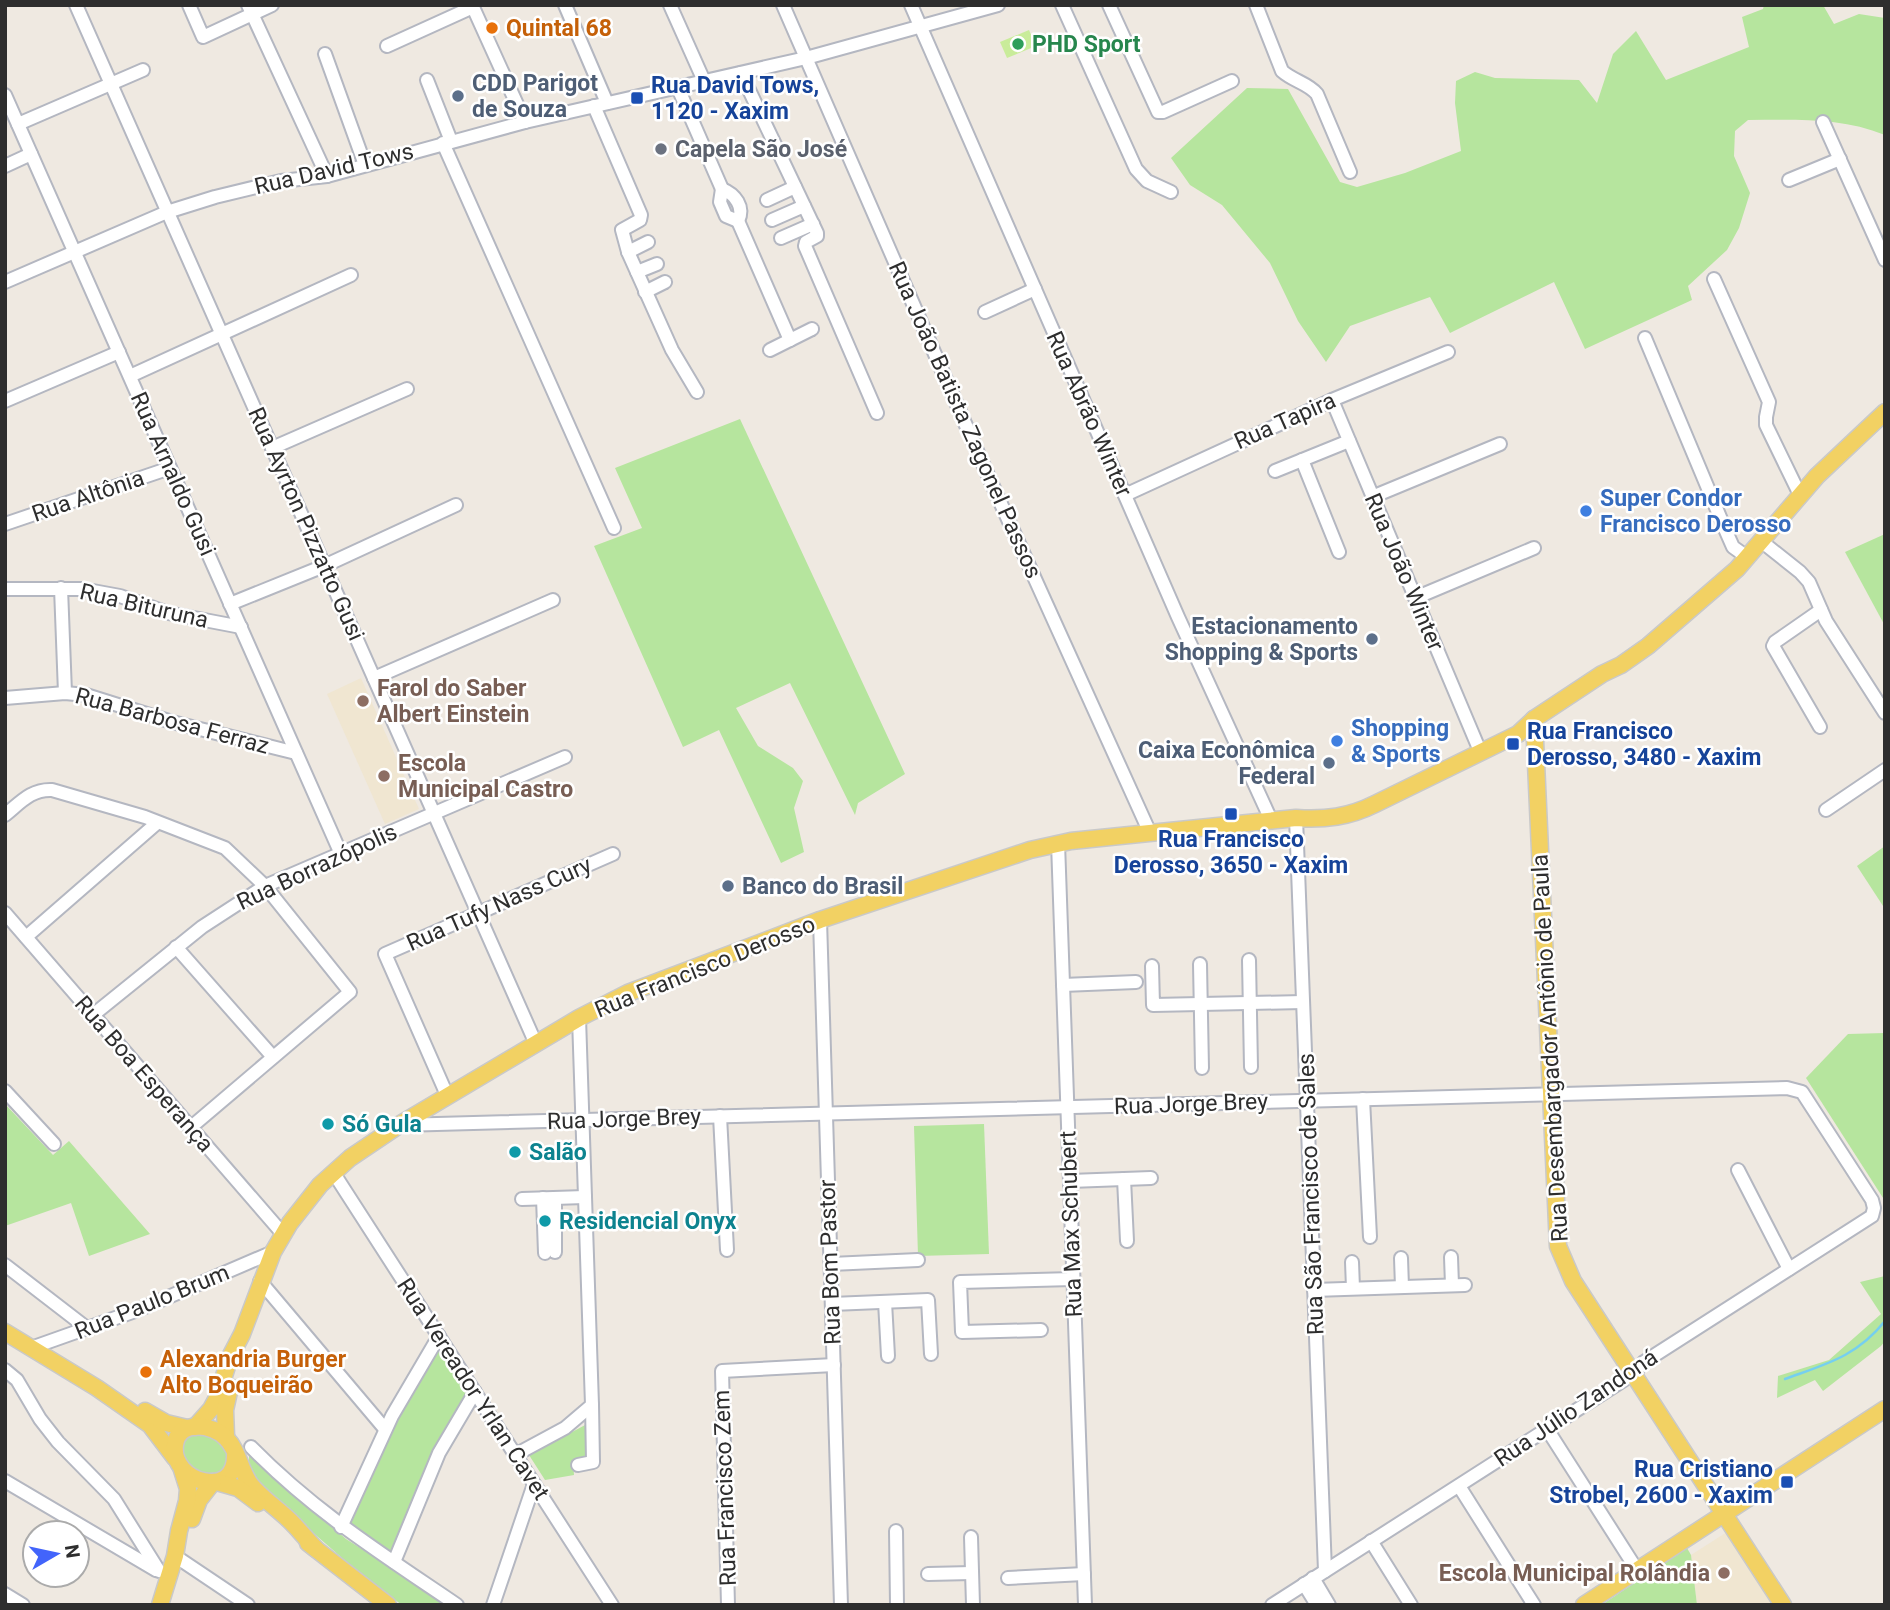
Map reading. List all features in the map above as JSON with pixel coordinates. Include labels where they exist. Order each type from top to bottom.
[{"type":"main road","name":"Rua Francisco Derosso","points":[[191,1427],[215,1404],[260,1280],[283,1234],[309,1198],[333,1172],[363,1148],[447,1096],[579,1018],[628,993],[820,920],[1017,853],[1058,843],[1270,820],[1322,819],[1360,811],[1518,734],[1534,719],[1648,646],[1737,569],[1817,476],[1885,412]]},
{"type":"main road","name":"Rua Francisco Derosso","points":[[1296,818],[1365,799],[1515,725],[1534,719]]},
{"type":"main road","name":"Rua Desembargador Antônio de Paula","points":[[1534,719],[1556,1234],[1562,1259],[1573,1281],[1783,1605]]},
{"type":"main road","points":[[5,1332],[97,1388],[156,1430],[179,1464],[195,1478],[243,1491],[388,1605]]},
{"type":"main road","name":"Rua Francisco Derosso","points":[[226,1437],[225,1410],[242,1334]]},
{"type":"main road","points":[[97,1388],[126,1400],[166,1423],[217,1431],[226,1437],[251,1485],[316,1549]]},
{"type":"main road","points":[[1592,1603],[1637,1570],[1885,1409]]},
{"type":"main road","points":[[175,1556],[188,1494],[174,1446],[176,1437],[191,1427]]},
{"type":"main road","points":[[160,1605],[164,1574],[187,1533],[197,1504],[215,1482],[232,1473],[236,1455]]},
{"type":"street","name":"Rua Ayrton Pizzatto Gusi","points":[[76,5],[536,1044]]},
{"type":"street","points":[[188,5],[202,37],[250,10],[272,5]]},
{"type":"street","points":[[565,5],[641,215],[640,220],[622,230],[628,251],[671,350],[697,392]]},
{"type":"street","points":[[670,5],[704,81]]},
{"type":"street","name":"Rua João Batista Zagonel Passos","points":[[783,5],[978,453],[1150,833]]},
{"type":"street","name":"Rua Abrão Winter","points":[[911,5],[1270,820]]},
{"type":"street","name":"Rua David Tows","points":[[5,282],[167,212],[281,181],[327,176],[525,122],[806,58],[998,5]]},
{"type":"street","points":[[1062,5],[1136,169],[1147,181],[1171,191]]},
{"type":"street","points":[[1109,5],[1158,112],[1232,80]]},
{"type":"street","points":[[1256,5],[1282,71],[1290,78],[1311,86],[1317,94],[1350,172]]},
{"type":"street","points":[[387,46],[472,6],[525,122]]},
{"type":"street","points":[[250,10],[327,176]]},
{"type":"street","points":[[325,54],[365,165]]},
{"type":"street","points":[[18,124],[144,70]]},
{"type":"street","points":[[741,72],[813,224],[817,236],[806,242],[805,246],[877,414]]},
{"type":"street","points":[[427,80],[447,142],[614,528]]},
{"type":"street","points":[[678,88],[722,189],[731,193],[740,206],[738,221],[790,340]]},
{"type":"street","name":"Rua Arnaldo Gusi","points":[[5,95],[341,854]]},
{"type":"street","points":[[1823,122],[1885,260]]},
{"type":"street","points":[[5,166],[31,154]]},
{"type":"street","points":[[1789,180],[1840,159]]},
{"type":"street","points":[[767,200],[795,187]]},
{"type":"street","points":[[772,220],[804,206]]},
{"type":"street","points":[[780,238],[813,224]]},
{"type":"street","points":[[628,251],[648,242]]},
{"type":"street","points":[[636,272],[657,264]]},
{"type":"street","points":[[130,376],[351,275]]},
{"type":"street","points":[[1714,279],[1769,402],[1766,425],[1800,495]]},
{"type":"street","points":[[645,292],[665,282]]},
{"type":"street","points":[[985,312],[1035,289]]},
{"type":"street","points":[[770,350],[812,329]]},
{"type":"street","points":[[1645,338],[1725,530],[1733,547],[1747,557]]},
{"type":"street","points":[[5,401],[119,352]]},
{"type":"street","name":"Rua Tapira","points":[[1125,495],[1332,400],[1448,352]]},
{"type":"street","points":[[272,448],[407,389]]},
{"type":"street","name":"Rua João Winter","points":[[1332,400],[1477,744]]},
{"type":"street","points":[[1275,471],[1349,441]]},
{"type":"street","points":[[1372,497],[1500,444]]},
{"type":"street","points":[[1302,460],[1339,552]]},
{"type":"street","name":"Rua Altônia","points":[[5,524],[170,468]]},
{"type":"street","name":"Rua Bituruna","points":[[230,604],[324,566],[456,505]]},
{"type":"street","points":[[1761,541],[1809,582],[1821,610],[1885,713]]},
{"type":"street","points":[[1415,598],[1535,548]]},
{"type":"street","name":"Rua Bituruna","points":[[5,589],[82,589],[120,596],[168,613],[240,627]]},
{"type":"street","points":[[61,589],[65,693]]},
{"type":"street","points":[[374,678],[553,600]]},
{"type":"street","points":[[1820,727],[1773,646],[1821,610]]},
{"type":"street","name":"Rua Barbosa Ferraz","points":[[5,698],[65,693],[86,695],[172,722],[296,754]]},
{"type":"street","name":"Rua Borrazópolis","points":[[93,1015],[219,914],[265,887],[565,757]]},
{"type":"street","points":[[1826,810],[1885,770]]},
{"type":"street","points":[[5,815],[33,793],[52,790],[138,814],[225,848],[265,887],[350,992],[190,1128]]},
{"type":"street","name":"Rua São Francisco de Sales","points":[[1296,818],[1325,1571]]},
{"type":"street","points":[[26,937],[157,823]]},
{"type":"street","name":"Rua Max Schubert","points":[[1058,843],[1085,1605]]},
{"type":"street","name":"Rua Tufy Nass Cury","points":[[447,1096],[385,954],[614,854]]},
{"type":"street","name":"Rua Boa Esperança","points":[[5,913],[283,1234]]},
{"type":"street","name":"Rua Bom Pastor","points":[[820,920],[841,1605]]},
{"type":"street","points":[[176,947],[273,1057]]},
{"type":"street","points":[[1249,960],[1251,1067]]},
{"type":"street","points":[[1200,964],[1202,1068]]},
{"type":"street","points":[[1152,966],[1153,1005],[1303,1002]]},
{"type":"street","points":[[1063,985],[1136,982]]},
{"type":"street","points":[[578,1465],[593,1462],[579,1018]]},
{"type":"street","name":"Rua Jorge Brey","points":[[400,1125],[1798,1089],[1872,1200],[1874,1208]]},
{"type":"street","points":[[5,1091],[54,1144]]},
{"type":"street","points":[[1363,1099],[1370,1237]]},
{"type":"street","points":[[720,1116],[727,1250]]},
{"type":"street","points":[[1738,1170],[1789,1269]]},
{"type":"street","name":"Rua Vereador Yrlan Cavet","points":[[333,1172],[612,1605]]},
{"type":"street","points":[[1070,1181],[1151,1178]]},
{"type":"street","points":[[1124,1179],[1127,1241]]},
{"type":"street","points":[[522,1199],[585,1197]]},
{"type":"street","points":[[549,1198],[550,1252]]},
{"type":"street","name":"Rua Júlio Zandoná","points":[[1272,1605],[1633,1374],[1644,1362],[1869,1218],[1874,1208]]},
{"type":"street","name":"Rua Paulo Brum","points":[[31,1348],[184,1292],[273,1252]]},
{"type":"street","points":[[1314,1290],[1458,1285],[1451,1257]]},
{"type":"street","points":[[1401,1258],[1402,1287]]},
{"type":"street","points":[[831,1264],[918,1260]]},
{"type":"street","points":[[1352,1262],[1353,1288]]},
{"type":"street","points":[[5,1265],[88,1329]]},
{"type":"street","points":[[1041,1330],[962,1332],[960,1282],[1073,1279]]},
{"type":"street","points":[[260,1280],[385,1429]]},
{"type":"street","points":[[832,1304],[928,1300],[931,1354]]},
{"type":"street","points":[[885,1302],[888,1356]]},
{"type":"street","points":[[341,1527],[385,1429],[439,1336]]},
{"type":"street","name":"Rua Francisco Zem","points":[[728,1605],[722,1371],[834,1365]]},
{"type":"street","points":[[5,1370],[17,1380],[53,1437],[114,1499],[164,1574]]},
{"type":"street","points":[[394,1562],[432,1468],[475,1392]]},
{"type":"street","points":[[515,1455],[565,1428],[592,1405]]},
{"type":"street","points":[[1547,1429],[1637,1570]]},
{"type":"street","points":[[251,1447],[297,1491],[341,1527],[457,1605]]},
{"type":"street","points":[[5,1481],[164,1574]]},
{"type":"street","points":[[494,1605],[534,1484]]},
{"type":"street","points":[[1459,1486],[1534,1605]]},
{"type":"street","points":[[896,1531],[897,1605]]},
{"type":"street","points":[[971,1537],[972,1605]]},
{"type":"street","points":[[1371,1541],[1411,1605]]},
{"type":"street","points":[[175,1556],[248,1605]]},
{"type":"street","points":[[928,1574],[972,1573]]},
{"type":"street","points":[[1008,1578],[1084,1574]]},
{"type":"street","points":[[1309,1581],[1317,1605]]},
{"type":"street","points":[[1309,1581],[1329,1605]]},
{"type":"street","points":[[5,1594],[23,1605]]},
{"type":"shaded area","name":"Escola Municipal Castro","points":[[361,678],[419,809],[385,824],[327,694]]},
{"type":"shaded area","name":"Escola Municipal Rolândia","points":[[1727,1532],[1775,1605],[1697,1605],[1691,1555]]},
{"type":"green space","points":[[1764,5],[1823,5],[1834,24],[1859,14],[1885,18],[1885,135],[1834,122],[1748,120],[1735,131],[1734,156],[1750,193],[1739,228],[1727,250],[1688,286],[1692,300],[1585,349],[1554,282],[1450,333],[1430,297],[1350,326],[1326,362],[1298,321],[1270,263],[1222,205],[1190,185],[1171,158],[1247,88],[1288,89],[1340,182],[1357,187],[1405,173],[1461,151],[1455,103],[1456,81],[1475,72],[1495,78],[1579,80],[1597,103],[1613,54],[1636,31],[1666,80],[1749,47],[1742,17],[1763,9]]},
{"type":"green space","name":"PHD Sport","points":[[1029,30],[1036,46],[1007,58],[1000,42]]},
{"type":"green space","points":[[740,419],[905,774],[858,803],[855,815],[790,683],[736,708],[758,746],[793,768],[803,781],[794,808],[804,852],[781,863],[719,730],[683,747],[594,546],[642,528],[615,468]]},
{"type":"green space","points":[[1885,534],[1885,626],[1845,552]]},
{"type":"green space","points":[[1885,846],[1885,909],[1857,866]]},
{"type":"green space","points":[[1885,1033],[1885,1201],[1806,1078],[1848,1034]]},
{"type":"green space","points":[[5,1104],[53,1155],[69,1141],[150,1234],[89,1256],[71,1203],[5,1226]]},
{"type":"green space","points":[[984,1124],[989,1254],[918,1256],[914,1126]]},
{"type":"green space","points":[[1885,1276],[1885,1341],[1881,1346],[1823,1391],[1815,1380],[1777,1398],[1778,1376],[1829,1360],[1881,1314],[1860,1282]]},
{"type":"green space","points":[[442,1346],[469,1389],[392,1555],[346,1525],[390,1431]]},
{"type":"green space","points":[[587,1424],[587,1456],[573,1461],[574,1475],[545,1480],[529,1455]]},
{"type":"green space","points":[[205,1432],[226,1445],[229,1468],[211,1478],[189,1469],[179,1444],[183,1437]]},
{"type":"green space","points":[[249,1454],[346,1539],[450,1605],[402,1605],[363,1576],[266,1492],[249,1469]]},
{"type":"green space","points":[[1687,1548],[1691,1555],[1697,1605],[1603,1604]]},
{"type":"waterway","points":[[1785,1379],[1840,1358],[1863,1343],[1885,1321]]},
{"type":"place","name":"Quintal 68","points":[[492,28]]},
{"type":"place","name":"PHD Sport","points":[[1018,44]]},
{"type":"place","name":"CDD Parigot de Souza","points":[[458,96]]},
{"type":"place","name":"Rua David Tows, 1120 - Xaxim","points":[[637,98]]},
{"type":"place","name":"Capela São José","points":[[661,149]]},
{"type":"place","name":"Super Condor Francisco Derosso","points":[[1586,511]]},
{"type":"place","name":"Estacionamento Shopping & Sports","points":[[1372,639]]},
{"type":"place","name":"Farol do Saber Albert Einstein","points":[[363,701]]},
{"type":"place","name":"Shopping & Sports","points":[[1337,741]]},
{"type":"place","name":"Rua Francisco Derosso, 3480 - Xaxim","points":[[1513,744]]},
{"type":"place","name":"Caixa Econômica Federal","points":[[1329,763]]},
{"type":"place","name":"Escola Municipal Castro","points":[[384,776]]},
{"type":"place","name":"Rua Francisco Derosso, 3650 - Xaxim","points":[[1231,814]]},
{"type":"place","name":"Banco do Brasil","points":[[728,886]]},
{"type":"place","name":"Só Gula","points":[[328,1124]]},
{"type":"place","name":"Salão","points":[[515,1152]]},
{"type":"place","name":"Residencial Onyx","points":[[545,1221]]},
{"type":"place","name":"Alexandria Burger Alto Boqueirão","points":[[146,1372]]},
{"type":"place","name":"Rua Cristiano Strobel, 2600 - Xaxim","points":[[1787,1482]]},
{"type":"place","name":"Escola Municipal Rolândia","points":[[1724,1573]]}]
